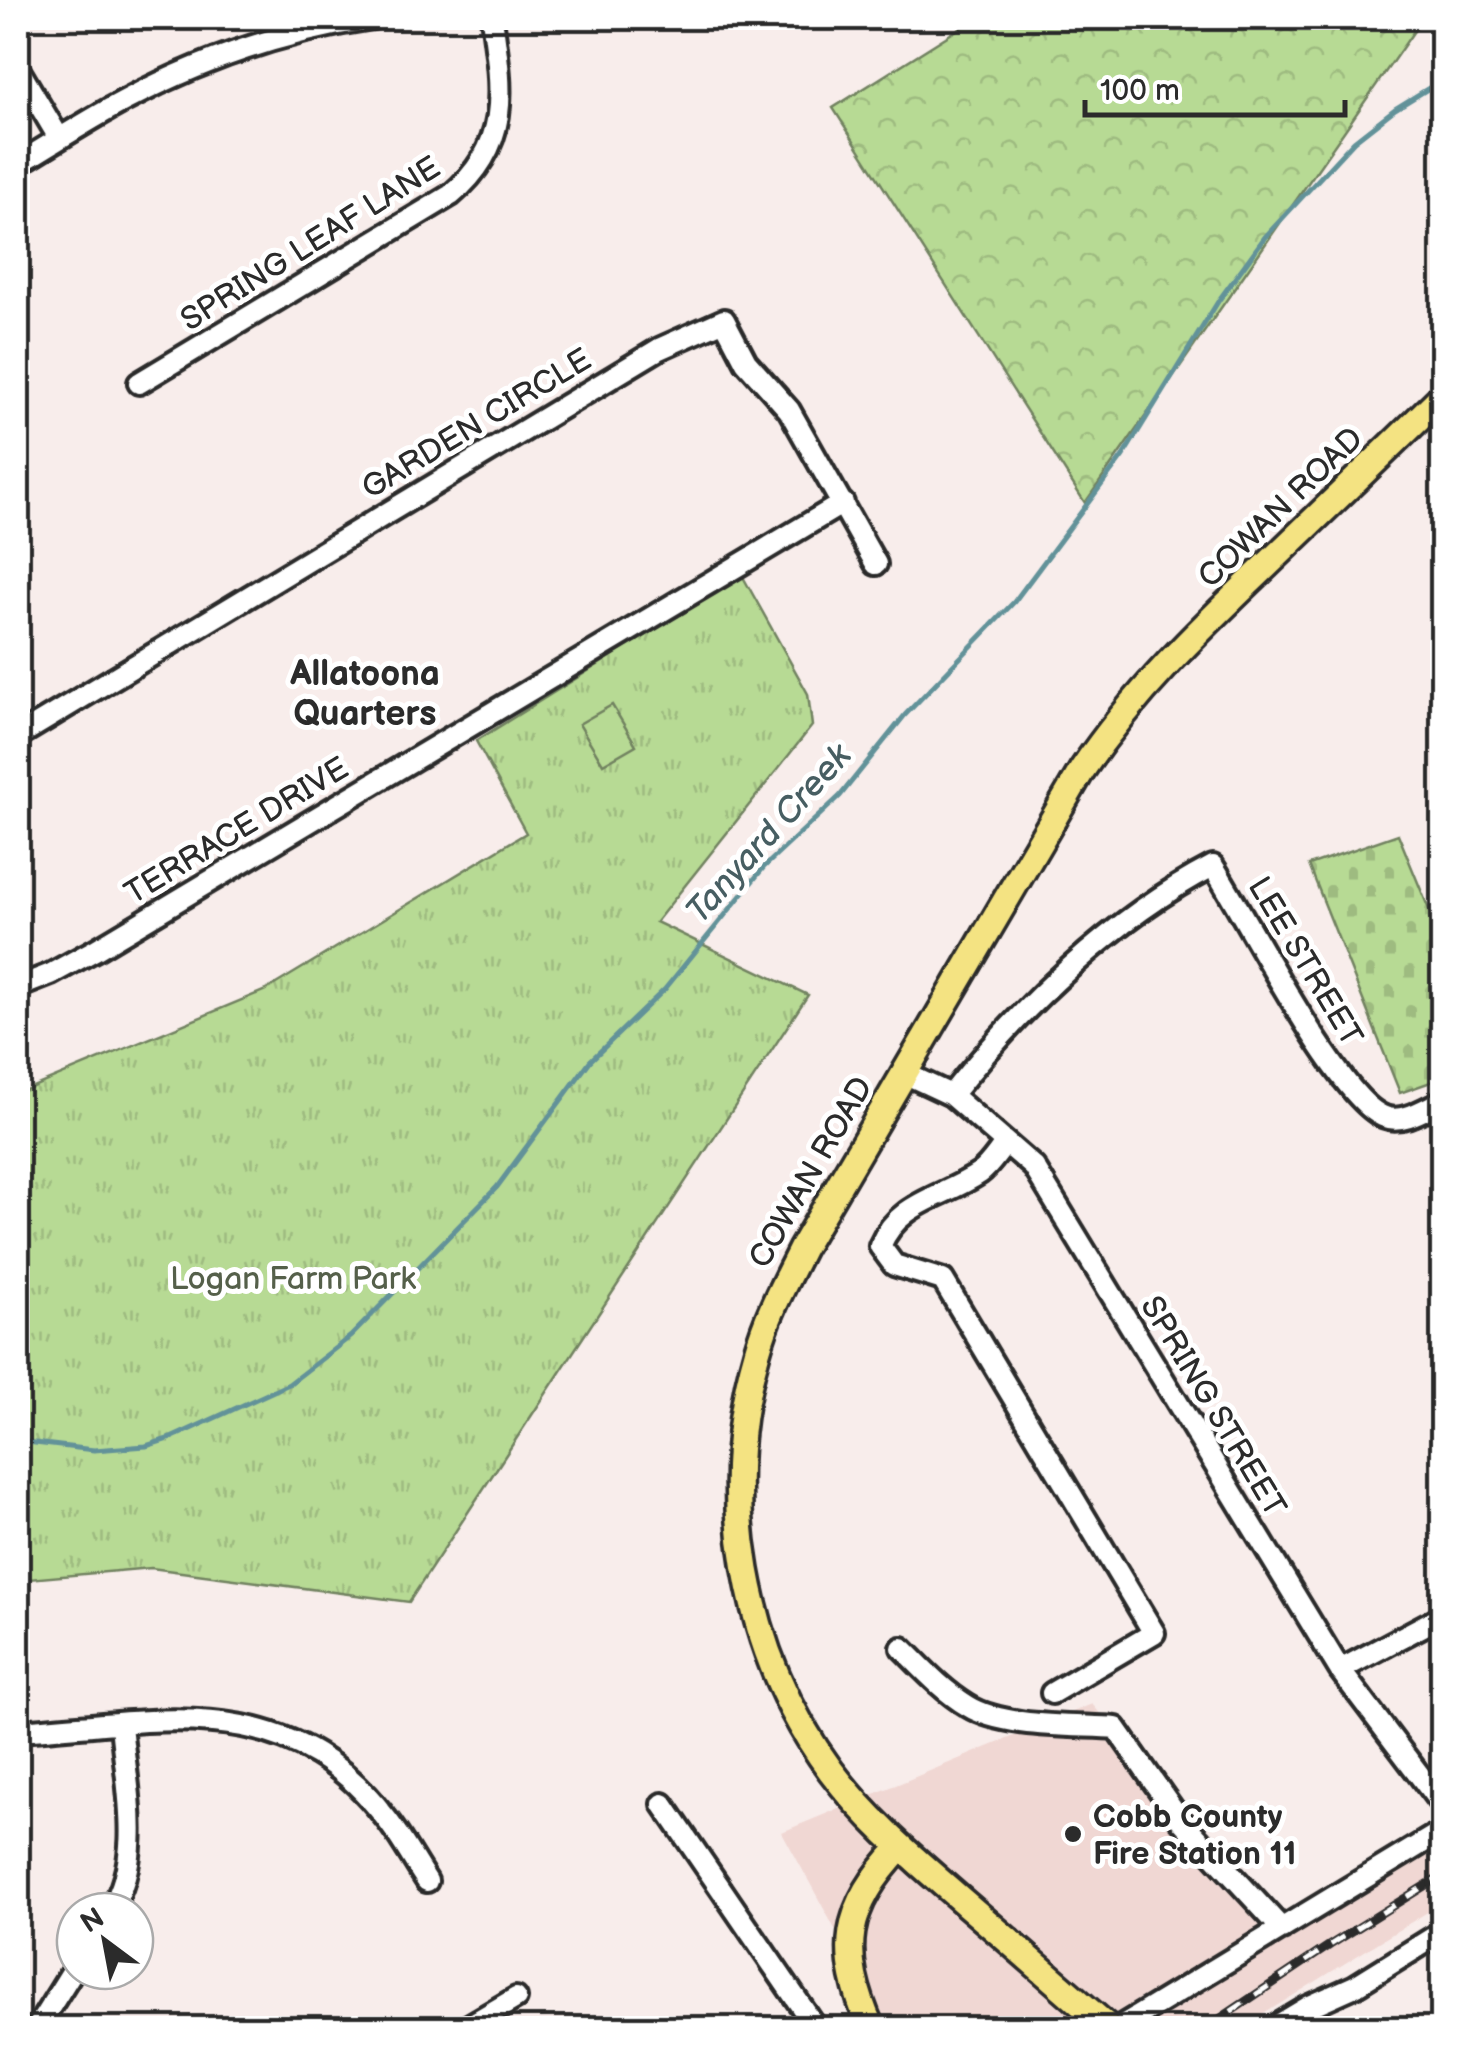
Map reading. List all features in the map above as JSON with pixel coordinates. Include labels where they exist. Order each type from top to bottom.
[{"type":"main road","name":"COWAN ROAD","points":[[1109,2028],[901,1847],[831,1770],[786,1697],[749,1590],[742,1551],[739,1460],[756,1352],[776,1299],[904,1073],[1111,727],[1193,636],[1442,396]]},
{"type":"main road","points":[[871,2028],[852,1978],[850,1932],[868,1886],[901,1847]]},
{"type":"street","points":[[18,164],[124,101],[230,53],[292,34],[373,18]]},
{"type":"street","name":"SPRING LEAF LANE","points":[[139,383],[451,195],[471,178],[496,133],[501,99],[492,18]]},
{"type":"street","points":[[20,72],[58,138]]},
{"type":"street","name":"GARDEN CIRCLE","points":[[18,736],[584,393],[659,349],[724,320],[746,362],[789,410],[876,564]]},
{"type":"street","name":"TERRACE DRIVE","points":[[18,987],[95,950],[843,503]]},
{"type":"street","name":"LEE STREET","points":[[952,1095],[978,1061],[1049,987],[1146,907],[1212,866],[1326,1058],[1358,1096],[1384,1118],[1404,1118],[1442,1101]]},
{"type":"street","name":"SPRING STREET","points":[[904,1073],[952,1095],[1034,1167],[1340,1670],[1442,1805]]},
{"type":"street","points":[[1006,1142],[983,1171],[916,1205],[888,1226],[880,1246],[894,1265],[943,1280],[1154,1633],[1052,1694]]},
{"type":"street","points":[[1340,1670],[1442,1616]]},
{"type":"street","points":[[902,1648],[940,1686],[971,1708],[1005,1718],[1116,1728],[1179,1818],[1282,1929]]},
{"type":"street","points":[[18,1732],[180,1718],[258,1728],[305,1746],[352,1781],[386,1817],[427,1881]]},
{"type":"street","points":[[120,1891],[132,1853],[121,1724]]},
{"type":"street","points":[[663,1804],[816,2028]]},
{"type":"street","points":[[1118,2028],[1442,1832]]},
{"type":"street","points":[[1272,2028],[1355,1986],[1442,1932]]},
{"type":"street","points":[[37,2028],[60,1991]]},
{"type":"street","points":[[464,2028],[516,1998]]},
{"type":"shaded area","points":[[1092,1704],[1289,1939],[1442,1842],[1442,1903],[1241,2028],[889,2028],[782,1832]]},
{"type":"green space","points":[[976,18],[1423,18],[1085,503],[833,108]]},
{"type":"green space","name":"Logan Farm Park","points":[[742,575],[808,694],[812,726],[656,922],[808,995],[409,1602],[151,1568],[18,1580],[18,1093],[266,990],[526,833],[476,741]]},
{"type":"green space","points":[[612,705],[636,745],[603,764],[579,724]]},
{"type":"green space","points":[[1398,834],[1442,941],[1442,1078],[1400,1093],[1309,865]]},
{"type":"waterway","name":"Tanyard Creek","points":[[18,1441],[94,1450],[146,1446],[289,1384],[351,1336],[497,1187],[590,1061],[665,989],[764,867],[840,796],[905,715],[1014,602],[1123,456],[1219,300],[1265,237],[1354,141],[1442,80]]},
{"type":"railway","points":[[1206,2028],[1442,1875]]},
{"type":"place","name":"Cobb County Fire Station 11","points":[[1073,1834]]},
{"type":"district","name":"Allatoona Quarters","points":[[365,693]]}]
